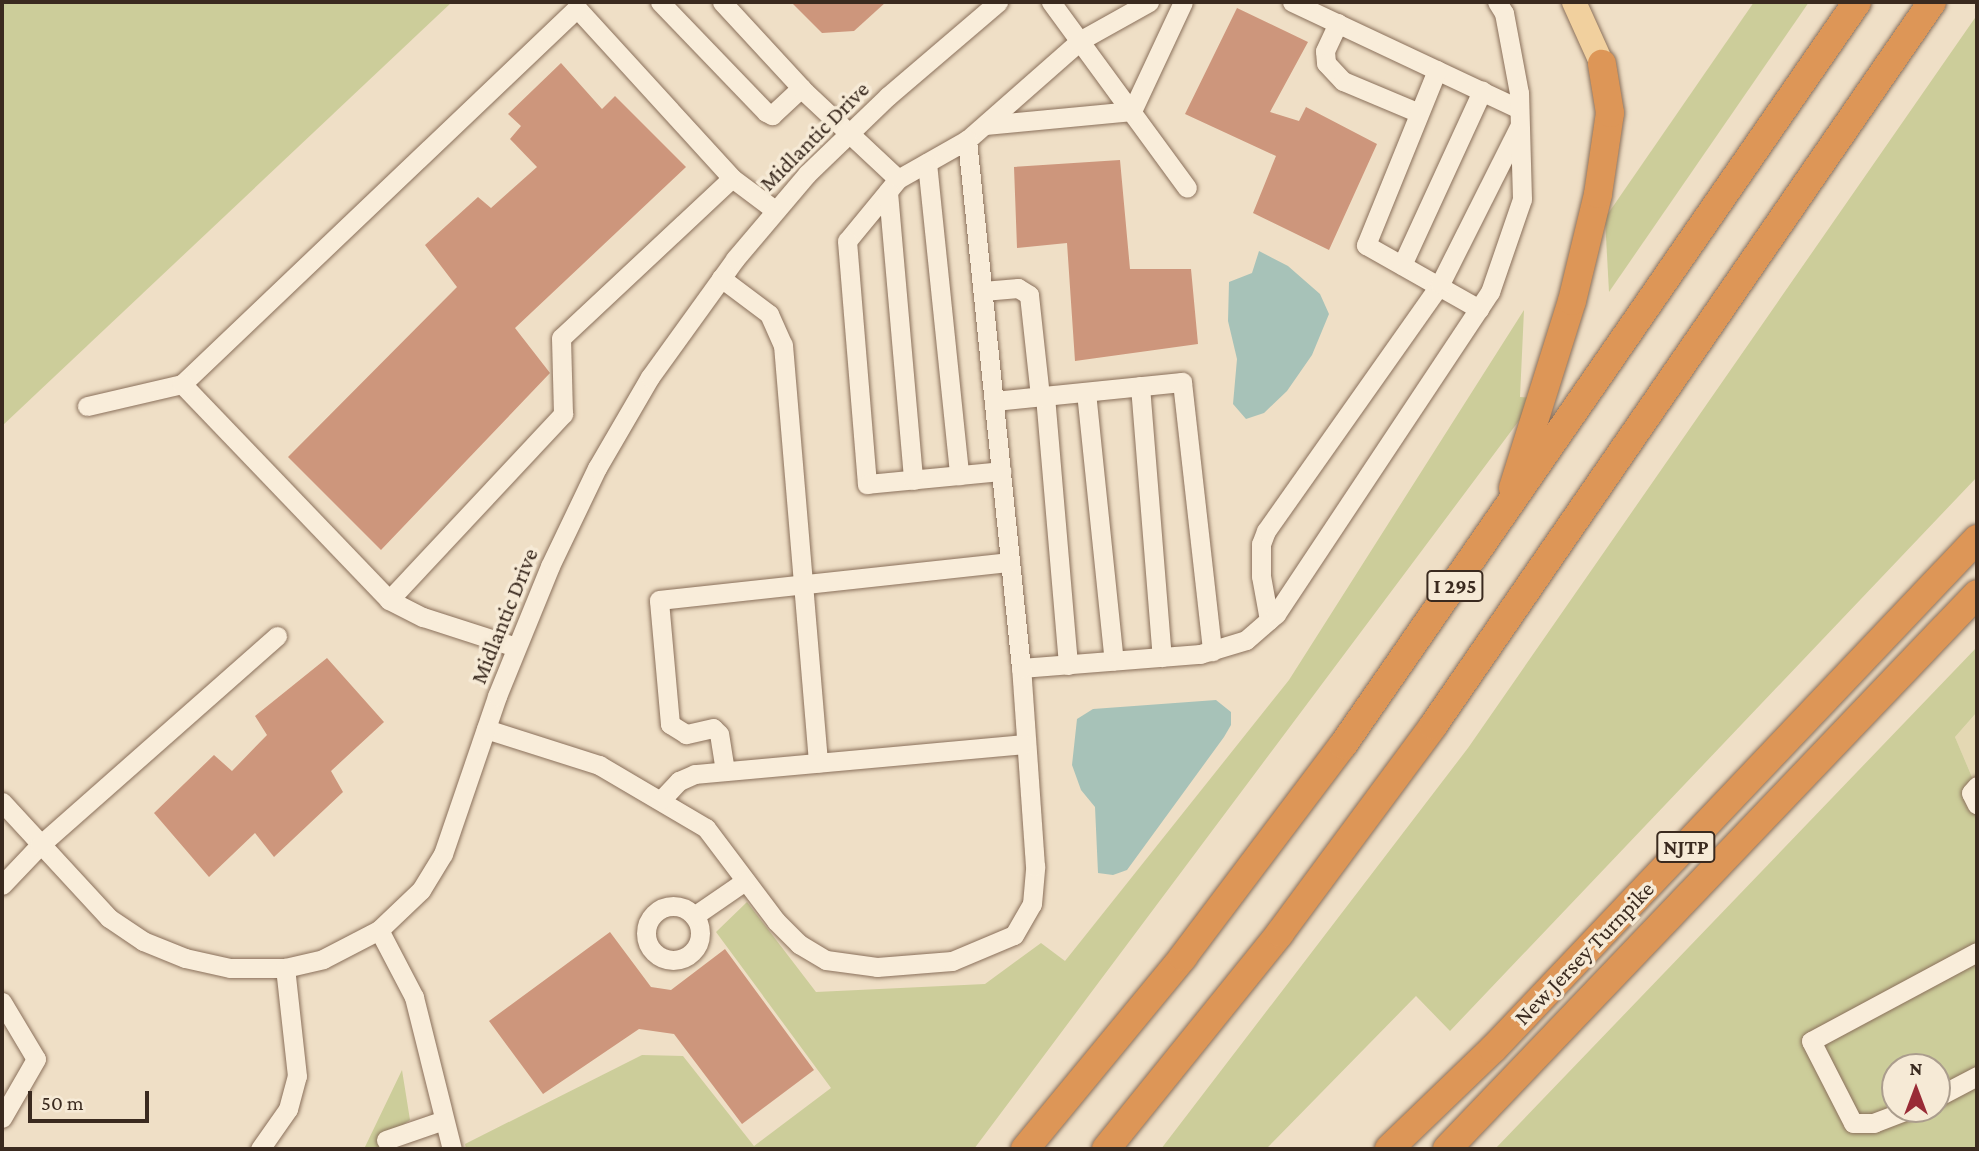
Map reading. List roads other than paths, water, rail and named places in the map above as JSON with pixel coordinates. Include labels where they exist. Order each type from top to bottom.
[{"type":"highway","name":"I 295","points":[[1025,1149],[1264,852],[1504,517],[1857,2]]},
{"type":"highway","name":"I 295","points":[[1106,1149],[1280,933],[1433,726],[1932,2]]},
{"type":"highway","points":[[1504,517],[1572,301],[1598,194],[1609,113],[1602,64]]},
{"type":"highway","name":"New Jersey Turnpike","points":[[1389,1149],[1493,1049],[1977,539]]},
{"type":"highway","name":"New Jersey Turnpike","points":[[1447,1149],[1977,594]]},
{"type":"main road","points":[[1574,2],[1602,64]]},
{"type":"street","points":[[660,2],[766,112],[772,115],[801,88]]},
{"type":"street","points":[[722,2],[801,88],[849,132],[893,186],[913,480]]},
{"type":"street","name":"Midlantic Drive","points":[[2,802],[93,904],[143,941],[205,963],[285,968],[323,959],[379,930],[421,890],[443,853],[516,647],[565,532],[603,457],[650,377],[721,278],[775,210],[849,132],[998,2]]},
{"type":"street","points":[[1051,2],[1187,188]]},
{"type":"street","points":[[1001,471],[867,484],[847,241],[893,186],[967,141],[1081,40],[1149,2]]},
{"type":"street","points":[[1132,111],[1183,2]]},
{"type":"street","points":[[1292,2],[1482,91],[1519,117]]},
{"type":"street","points":[[1021,668],[1212,651],[1246,640],[1269,620],[1490,292],[1522,199],[1519,117],[1504,13],[1497,2]]},
{"type":"street","points":[[87,406],[182,384],[577,8],[732,177],[775,210]]},
{"type":"street","points":[[1338,23],[1325,51],[1326,63],[1342,81],[1419,113]]},
{"type":"street","points":[[1437,70],[1366,245],[1440,284],[1479,309]]},
{"type":"street","points":[[1402,265],[1482,91]]},
{"type":"street","points":[[985,125],[1132,111]]},
{"type":"street","points":[[1269,620],[1261,576],[1261,544],[1266,531],[1440,284],[1519,117]]},
{"type":"street","points":[[486,729],[599,765],[662,799],[706,828],[784,929],[826,960],[877,967],[952,961],[997,946],[1014,935],[1024,920],[1036,885],[1024,744],[1021,668],[967,141]]},
{"type":"street","points":[[927,163],[959,475]]},
{"type":"street","points":[[389,600],[563,414],[561,338],[732,177]]},
{"type":"street","points":[[721,278],[769,314],[783,345],[800,584],[818,763]]},
{"type":"street","points":[[983,291],[1018,288],[1029,295],[1043,396],[1068,665]]},
{"type":"street","points":[[994,401],[1182,382],[1212,651]]},
{"type":"street","points":[[182,384],[389,600],[423,617],[516,647]]},
{"type":"street","points":[[1140,386],[1162,657]]},
{"type":"street","points":[[1086,392],[1114,661]]},
{"type":"street","points":[[725,771],[719,734],[713,728],[686,734],[670,724],[659,600],[1010,562]]},
{"type":"street","points":[[2,885],[40,845],[277,636]]},
{"type":"street","points":[[662,799],[688,776],[1024,744]]},
{"type":"street","points":[[1977,786],[1971,793],[1977,805]]},
{"type":"street","points":[[694,916],[745,881]]},
{"type":"street","points":[[379,930],[414,997],[452,1149]]},
{"type":"street","points":[[1881,1120],[1853,1123],[1811,1041],[1977,952]]},
{"type":"street","points":[[260,1149],[288,1109],[297,1076],[285,968]]},
{"type":"street","points":[[2,1002],[36,1059],[2,1118]]},
{"type":"street","points":[[1951,1090],[1977,1076]]},
{"type":"street","points":[[386,1140],[444,1120]]}]
